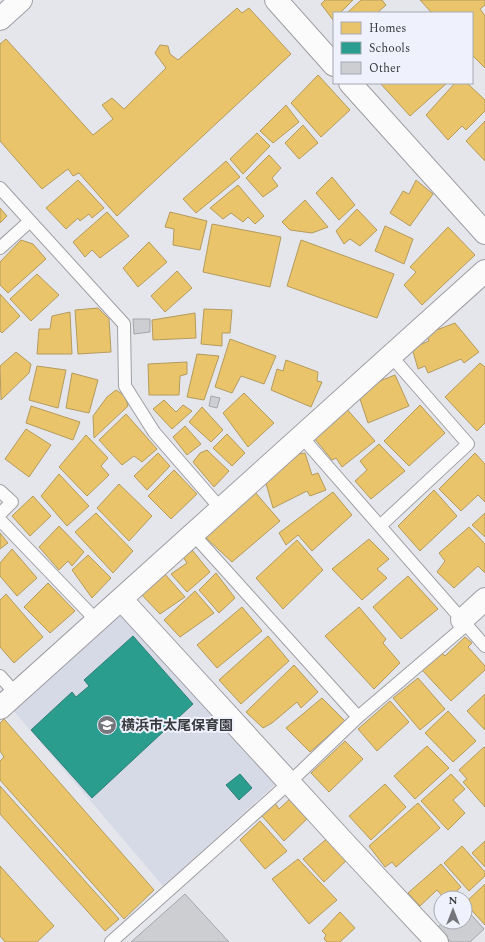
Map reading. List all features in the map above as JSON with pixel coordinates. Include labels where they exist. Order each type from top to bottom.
[{"type":"street","points":[[0,19],[21,0]]},
{"type":"street","points":[[276,0],[333,64]]},
{"type":"street","points":[[351,84],[485,233]]},
{"type":"street","points":[[8,701],[485,271]]},
{"type":"street","points":[[121,599],[437,942]]},
{"type":"street","points":[[464,622],[485,599]]},
{"type":"lane","points":[[0,188],[124,324],[125,386],[154,432],[221,509]]},
{"type":"lane","points":[[0,248],[30,221]]},
{"type":"lane","points":[[380,526],[468,444],[391,356]]},
{"type":"lane","points":[[302,436],[485,646]]},
{"type":"lane","points":[[0,491],[12,502],[0,514]]},
{"type":"lane","points":[[0,520],[97,621]]},
{"type":"lane","points":[[193,534],[358,717]]},
{"type":"lane","points":[[111,942],[289,783],[358,717],[464,622]]},
{"type":"lane","points":[[0,676],[8,701]]},
{"type":"shaded area","points":[[120,608],[279,781],[163,886],[12,709]]},
{"type":"building: Homes","points":[[325,0],[353,0],[341,12],[333,12],[333,20],[321,4]]},
{"type":"building: Homes","points":[[361,0],[382,0],[386,5],[378,12],[348,12]]},
{"type":"building: Homes","points":[[420,0],[485,0],[485,5],[480,9],[485,16],[485,68],[473,56],[473,12],[431,12]]},
{"type":"building: Homes","points":[[237,8],[242,13],[249,8],[291,54],[117,216],[79,173],[73,176],[68,169],[42,189],[0,141],[0,44],[6,39],[93,135],[113,119],[102,105],[112,98],[124,109],[166,68],[155,53],[160,45],[168,46],[170,54],[178,60]]},
{"type":"building: Homes","points":[[318,75],[350,110],[321,137],[291,103]]},
{"type":"building: Homes","points":[[381,84],[446,84],[410,116]]},
{"type":"building: Homes","points":[[454,84],[468,84],[485,100],[485,111],[466,130],[462,126],[448,140],[426,115]]},
{"type":"building: Homes","points":[[286,105],[299,122],[273,143],[260,131]]},
{"type":"building: Homes","points":[[485,121],[485,161],[466,141]]},
{"type":"building: Homes","points":[[303,125],[318,143],[299,159],[285,143]]},
{"type":"building: Homes","points":[[257,133],[270,146],[243,174],[230,159]]},
{"type":"building: Homes","points":[[269,155],[281,168],[272,178],[278,186],[263,197],[246,178]]},
{"type":"building: Homes","points":[[226,161],[240,177],[196,213],[183,199]]},
{"type":"building: Homes","points":[[332,177],[355,205],[339,220],[316,193]]},
{"type":"building: Homes","points":[[78,180],[104,208],[92,218],[89,214],[80,221],[78,218],[66,229],[46,208]]},
{"type":"building: Homes","points":[[416,180],[433,194],[410,226],[390,213],[403,191],[409,194]]},
{"type":"building: Homes","points":[[238,185],[264,216],[255,224],[248,217],[243,222],[231,213],[223,219],[210,208]]},
{"type":"building: Homes","points":[[305,200],[328,227],[312,233],[290,230],[282,222]]},
{"type":"building: Homes","points":[[0,208],[7,216],[0,223]]},
{"type":"building: Homes","points":[[357,209],[377,230],[360,246],[350,239],[344,244],[336,231]]},
{"type":"building: Homes","points":[[107,212],[129,236],[100,258],[92,250],[85,257],[73,242]]},
{"type":"building: Homes","points":[[170,212],[207,221],[200,250],[173,245],[174,229],[165,227]]},
{"type":"building: Homes","points":[[212,224],[281,237],[270,287],[203,272]]},
{"type":"building: Homes","points":[[385,226],[413,239],[404,264],[375,251]]},
{"type":"building: Homes","points":[[448,227],[475,255],[422,305],[404,285],[416,272],[410,267]]},
{"type":"building: Homes","points":[[21,240],[33,244],[46,259],[8,293],[0,285],[0,262]]},
{"type":"building: Homes","points":[[301,240],[394,274],[377,318],[287,286]]},
{"type":"building: Homes","points":[[149,242],[167,262],[138,287],[123,268]]},
{"type":"building: Homes","points":[[177,271],[192,288],[165,312],[151,296]]},
{"type":"building: Homes","points":[[37,274],[59,295],[31,321],[10,299]]},
{"type":"building: Homes","points":[[0,294],[20,316],[2,333],[0,331]]},
{"type":"building: Homes","points":[[98,308],[109,319],[111,352],[78,354],[75,310]]},
{"type":"building: Homes","points":[[204,309],[232,310],[230,333],[222,333],[222,346],[201,344]]},
{"type":"building: Homes","points":[[70,312],[72,354],[37,354],[39,329],[50,329],[52,316]]},
{"type":"building: Homes","points":[[195,313],[196,338],[153,340],[152,320]]},
{"type":"building: Homes","points":[[455,323],[479,352],[464,363],[461,359],[428,373],[425,366],[418,369],[412,348],[429,341],[426,334]]},
{"type":"building: Homes","points":[[230,339],[276,356],[264,384],[241,376],[232,393],[215,387]]},
{"type":"building: Homes","points":[[16,352],[31,364],[29,373],[1,400],[0,366]]},
{"type":"building: Homes","points":[[197,354],[219,356],[204,400],[187,397]]},
{"type":"building: Homes","points":[[286,360],[318,372],[317,381],[322,382],[311,407],[271,390],[277,369],[283,371]]},
{"type":"building: Homes","points":[[187,362],[187,374],[180,376],[179,395],[149,395],[148,364]]},
{"type":"building: Homes","points":[[480,363],[485,367],[485,423],[477,431],[445,397]]},
{"type":"building: Homes","points":[[37,366],[66,370],[58,408],[29,400]]},
{"type":"building: Homes","points":[[72,373],[98,380],[89,413],[66,408]]},
{"type":"building: Homes","points":[[395,375],[409,406],[368,423],[357,390]]},
{"type":"building: Homes","points":[[116,390],[125,396],[128,406],[94,438],[93,416],[107,397]]},
{"type":"building: Homes","points":[[244,393],[274,423],[248,447],[223,413]]},
{"type":"building: Homes","points":[[164,400],[176,412],[183,405],[192,411],[172,429],[153,409]]},
{"type":"building: Homes","points":[[420,405],[445,433],[409,466],[384,441]]},
{"type":"building: Homes","points":[[31,406],[80,422],[73,440],[26,423]]},
{"type":"building: Homes","points":[[202,407],[223,430],[211,442],[189,422]]},
{"type":"building: Homes","points":[[345,407],[375,441],[342,467],[336,458],[332,460],[314,438]]},
{"type":"building: Homes","points":[[126,414],[157,449],[142,462],[134,456],[122,465],[99,440]]},
{"type":"building: Homes","points":[[185,426],[201,444],[187,455],[173,437]]},
{"type":"building: Homes","points":[[26,429],[51,445],[29,477],[5,459]]},
{"type":"building: Homes","points":[[227,434],[245,453],[232,466],[213,448]]},
{"type":"building: Homes","points":[[86,435],[108,458],[101,466],[109,475],[87,496],[59,467]]},
{"type":"building: Homes","points":[[379,444],[405,471],[371,499],[355,481],[367,470],[360,461]]},
{"type":"building: Homes","points":[[207,450],[229,471],[214,487],[193,462],[200,453]]},
{"type":"building: Homes","points":[[158,453],[170,466],[147,490],[134,476]]},
{"type":"building: Homes","points":[[305,453],[312,475],[318,473],[326,490],[310,496],[307,491],[273,508],[263,473],[287,464],[285,456]]},
{"type":"building: Homes","points":[[475,453],[485,464],[485,502],[478,495],[461,511],[439,489]]},
{"type":"building: Homes","points":[[174,470],[197,494],[171,519],[148,496]]},
{"type":"building: Homes","points":[[59,474],[89,506],[67,526],[41,496]]},
{"type":"building: Homes","points":[[119,484],[152,516],[129,541],[97,508]]},
{"type":"building: Homes","points":[[434,490],[457,516],[420,551],[398,526]]},
{"type":"building: Homes","points":[[254,491],[280,521],[232,562],[205,537]]},
{"type":"building: Homes","points":[[333,492],[352,515],[312,551],[298,535],[286,545],[279,533]]},
{"type":"building: Homes","points":[[33,496],[51,516],[30,536],[12,516]]},
{"type":"building: Homes","points":[[96,513],[133,551],[113,573],[75,532]]},
{"type":"building: Homes","points":[[485,513],[485,537],[472,525]]},
{"type":"building: Homes","points":[[59,526],[84,552],[72,566],[68,561],[59,570],[39,547]]},
{"type":"building: Homes","points":[[469,527],[485,544],[485,573],[478,566],[454,588],[437,572],[445,561],[439,553]]},
{"type":"building: Homes","points":[[0,533],[8,543],[0,549]]},
{"type":"building: Homes","points":[[369,539],[389,559],[377,569],[387,578],[362,600],[332,569]]},
{"type":"building: Homes","points":[[297,540],[323,570],[283,609],[256,578]]},
{"type":"building: Homes","points":[[12,549],[37,578],[17,596],[0,576],[0,563]]},
{"type":"building: Homes","points":[[192,550],[210,572],[187,592],[171,574],[187,563],[183,557]]},
{"type":"building: Homes","points":[[88,555],[111,578],[92,598],[72,570]]},
{"type":"building: Homes","points":[[164,573],[185,597],[160,614],[141,594]]},
{"type":"building: Homes","points":[[216,573],[235,598],[219,613],[199,590]]},
{"type":"building: Homes","points":[[408,576],[438,609],[401,639],[373,607]]},
{"type":"building: Homes","points":[[48,583],[75,611],[50,633],[24,607]]},
{"type":"building: Homes","points":[[195,591],[214,613],[180,637],[164,620]]},
{"type":"building: Homes","points":[[6,594],[43,637],[14,663],[0,647],[0,600]]},
{"type":"building: Homes","points":[[242,607],[262,631],[217,668],[197,645]]},
{"type":"building: Homes","points":[[359,607],[386,639],[383,643],[400,663],[374,689],[325,636]]},
{"type":"building: Homes","points":[[268,636],[289,661],[241,704],[219,680]]},
{"type":"building: Homes","points":[[465,637],[472,643],[468,647],[485,666],[485,670],[451,701],[422,670],[442,653],[445,656]]},
{"type":"building: Homes","points":[[294,665],[318,692],[301,708],[297,702],[272,723],[263,728],[246,712]]},
{"type":"building: Homes","points":[[418,678],[445,709],[420,730],[393,698]]},
{"type":"building: Homes","points":[[485,694],[485,730],[467,711]]},
{"type":"building: Homes","points":[[322,698],[345,721],[310,752],[286,728]]},
{"type":"building: Homes","points":[[390,701],[409,722],[377,751],[358,729]]},
{"type":"building: Homes","points":[[448,711],[476,741],[453,762],[425,733]]},
{"type":"building: Homes","points":[[4,719],[154,890],[124,919],[0,780],[0,761],[4,757],[0,751],[0,723]]},
{"type":"building: Homes","points":[[345,741],[363,759],[329,792],[311,773]]},
{"type":"building: Homes","points":[[427,746],[449,768],[415,799],[394,776]]},
{"type":"building: Homes","points":[[484,747],[485,807],[463,782],[467,779],[459,770]]},
{"type":"building: Homes","points":[[451,774],[465,789],[453,800],[465,813],[448,830],[421,801]]},
{"type":"building: Homes","points":[[385,784],[406,807],[371,840],[349,816]]},
{"type":"building: Homes","points":[[0,786],[119,919],[105,931],[0,814]]},
{"type":"building: Homes","points":[[292,797],[309,817],[284,841],[262,816],[275,803],[279,809]]},
{"type":"building: Homes","points":[[418,803],[440,828],[396,867],[392,862],[385,867],[369,846]]},
{"type":"building: Homes","points":[[260,821],[287,851],[265,869],[240,840]]},
{"type":"building: Homes","points":[[330,836],[349,858],[324,882],[303,859]]},
{"type":"building: Homes","points":[[485,841],[485,867],[472,853]]},
{"type":"building: Homes","points":[[462,846],[485,872],[485,876],[470,890],[468,890],[444,863]]},
{"type":"building: Homes","points":[[298,859],[337,900],[309,924],[272,879]]},
{"type":"building: Homes","points":[[441,864],[461,887],[458,890],[433,890],[433,894],[420,906],[408,893]]},
{"type":"building: Homes","points":[[0,866],[54,926],[37,942],[5,942],[0,936]]},
{"type":"building: Homes","points":[[485,884],[485,925],[473,912],[473,895]]},
{"type":"building: Homes","points":[[340,912],[355,928],[340,942],[327,942],[324,939],[326,935],[322,931]]},
{"type":"building: Schools","points":[[133,636],[193,704],[92,798],[31,730],[72,692],[76,697],[89,686],[84,680]]},
{"type":"building: Schools","points":[[240,774],[252,788],[239,800],[226,785]]},
{"type":"building: Other","points":[[133,319],[150,319],[150,332],[134,334]]},
{"type":"building: Other","points":[[211,396],[220,398],[217,408],[209,406]]},
{"type":"building: Other","points":[[185,894],[229,942],[131,942]]},
{"type":"building: Other","points":[[473,917],[484,929],[470,942],[451,942],[439,930],[473,930]]},
{"type":"place","name":"横浜市太尾保育園","points":[[107,725]]}]
